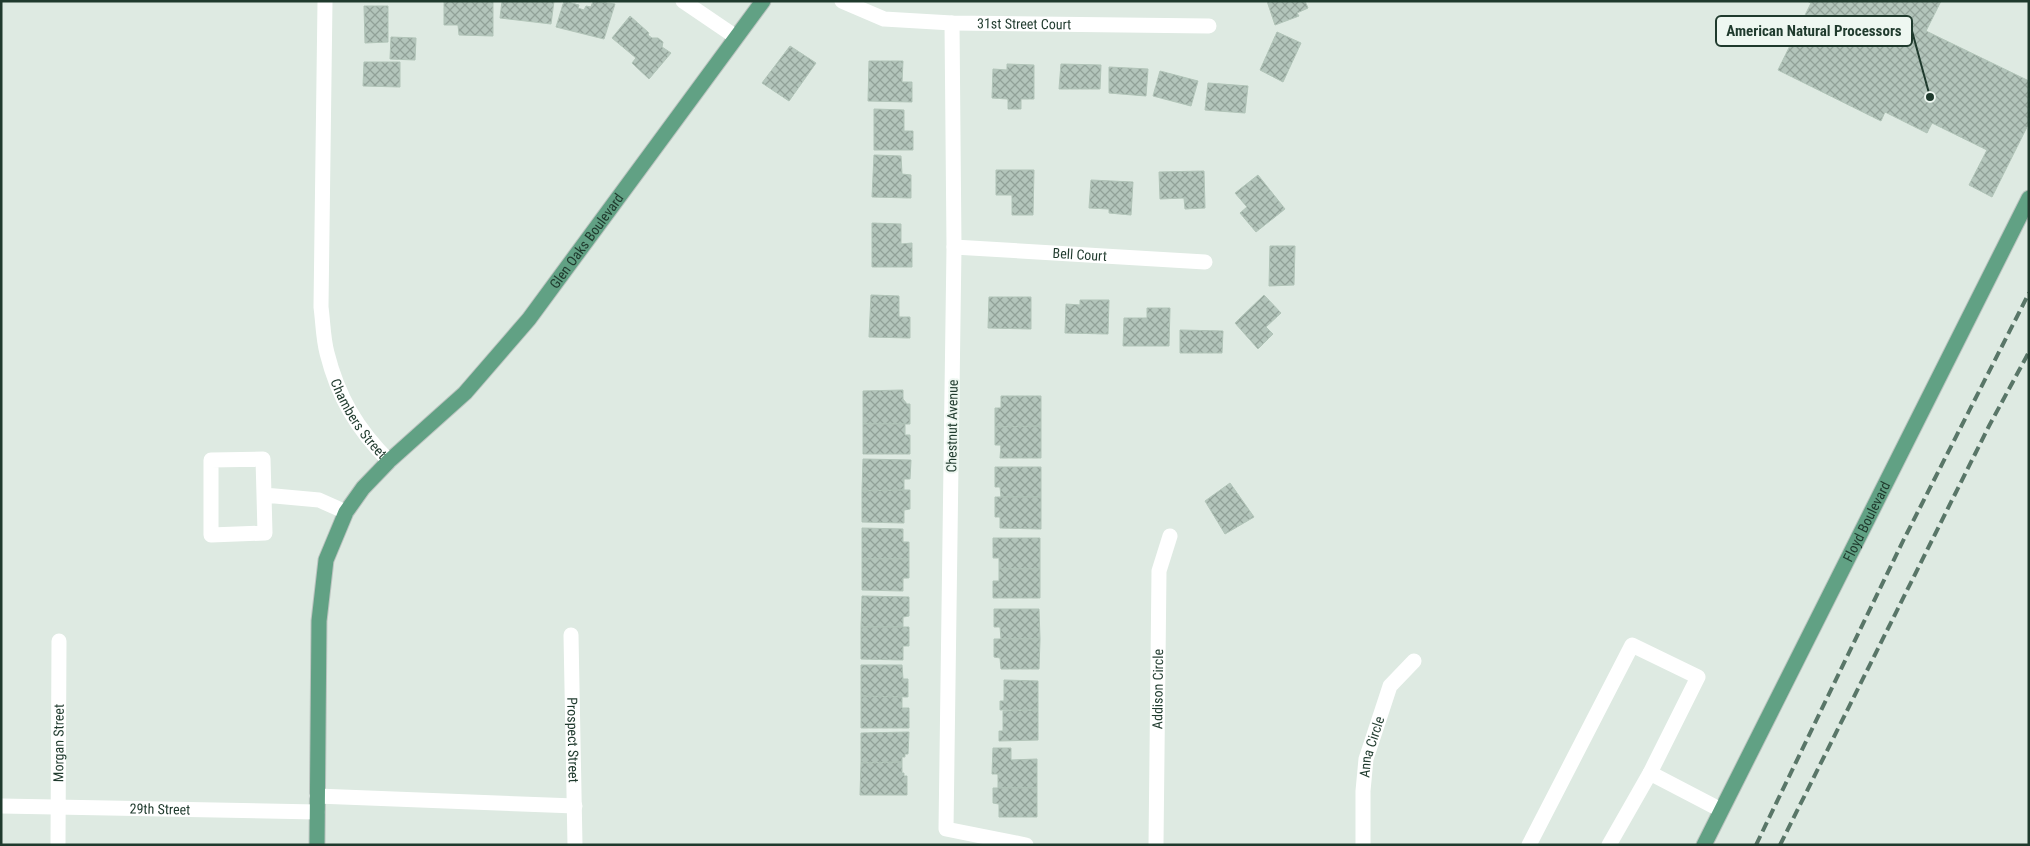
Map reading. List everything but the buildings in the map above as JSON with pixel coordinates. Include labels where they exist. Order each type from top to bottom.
[{"type":"main road","name":"Glen Oaks Boulevard","points":[[389,461],[464,393],[529,319],[763,1]]},
{"type":"main road","name":"Floyd Boulevard","points":[[1704,845],[2029,198]]},
{"type":"main road","name":"Chambers Street","points":[[317,845],[318,621],[326,560],[346,512],[363,488],[389,461]]},
{"type":"street","name":"Chambers Street","points":[[325,1],[321,307],[327,352],[344,401],[368,439],[389,461]]},
{"type":"street","points":[[683,1],[736,38]]},
{"type":"street","name":"31st Street Court","points":[[842,1],[884,19],[952,23],[1210,26]]},
{"type":"street","name":"Chestnut Avenue","points":[[952,23],[954,248],[946,829],[1026,845]]},
{"type":"street","name":"Bell Court","points":[[954,248],[1205,262]]},
{"type":"street","points":[[263,459],[264,495],[265,533],[211,535],[211,460],[263,459]]},
{"type":"street","points":[[264,495],[319,500],[346,512]]},
{"type":"street","name":"Addison Circle","points":[[1156,845],[1159,571],[1170,536]]},
{"type":"street","name":"Prospect Street","points":[[571,634],[575,845]]},
{"type":"street","name":"Morgan Street","points":[[58,845],[59,641]]},
{"type":"street","points":[[1529,845],[1632,644],[1698,678],[1650,773],[1609,845]]},
{"type":"street","name":"Anna Circle","points":[[1362,845],[1363,791],[1366,759],[1390,686],[1414,661]]},
{"type":"street","points":[[1650,773],[1721,810]]},
{"type":"street","points":[[318,796],[575,806]]},
{"type":"street","name":"29th Street","points":[[1,806],[317,812]]},
{"type":"railway","points":[[1756,845],[1903,541],[2029,293]]},
{"type":"railway","points":[[1780,845],[1989,426],[2029,352]]},
{"type":"place","name":"American Natural Processors","points":[[1930,97]]}]
